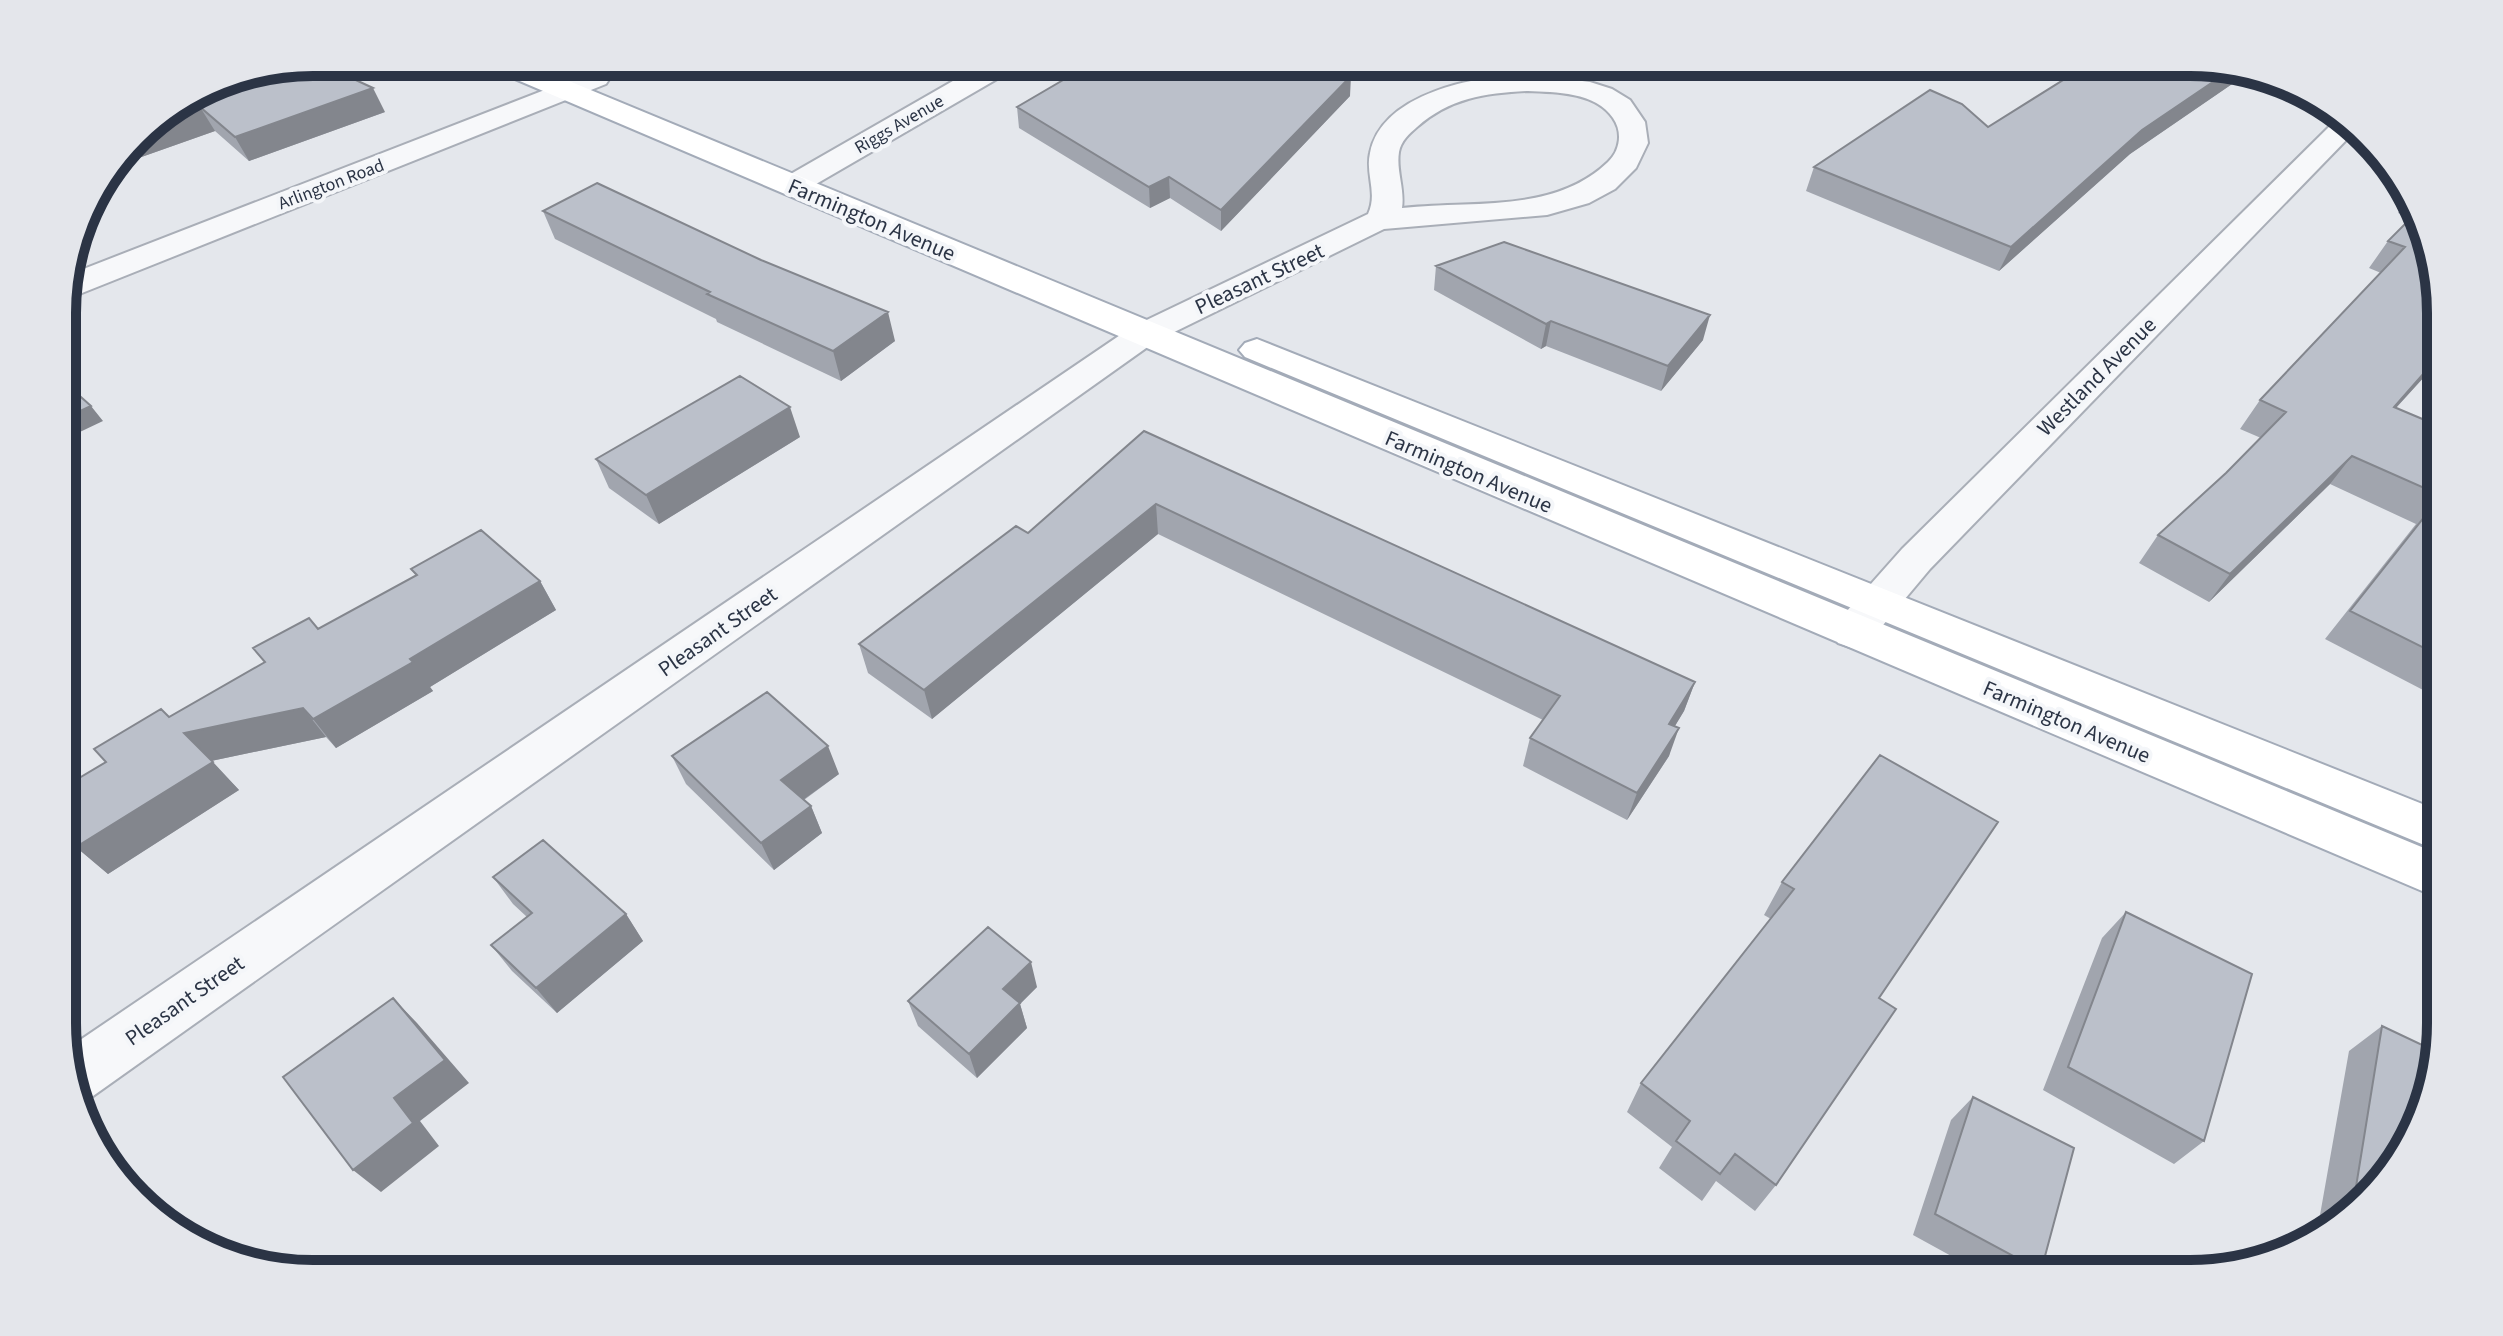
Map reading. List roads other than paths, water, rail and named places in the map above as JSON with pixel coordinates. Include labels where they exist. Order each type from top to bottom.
[{"type":"main road","name":"Farmington Avenue","points":[[573,77],[1160,326],[1853,632],[2427,872]]},
{"type":"main road","name":"Farmington Avenue","points":[[1160,326],[1878,603],[2427,827]]},
{"type":"street","name":"Arlington Road","points":[[79,282],[573,77]]},
{"type":"street","name":"Riggs Avenue","points":[[806,178],[981,77]]},
{"type":"street","name":"Pleasant Street","points":[[81,1071],[1160,326],[1228,290],[1381,220],[1516,209],[1583,193],[1614,174],[1624,163],[1633,149],[1632,125],[1622,109],[1612,102],[1563,85],[1528,81],[1450,94],[1422,109],[1387,141],[1381,160],[1390,193],[1389,204],[1381,220]]},
{"type":"street","name":"Westland Avenue","points":[[1853,632],[1916,559],[2340,130]]}]
